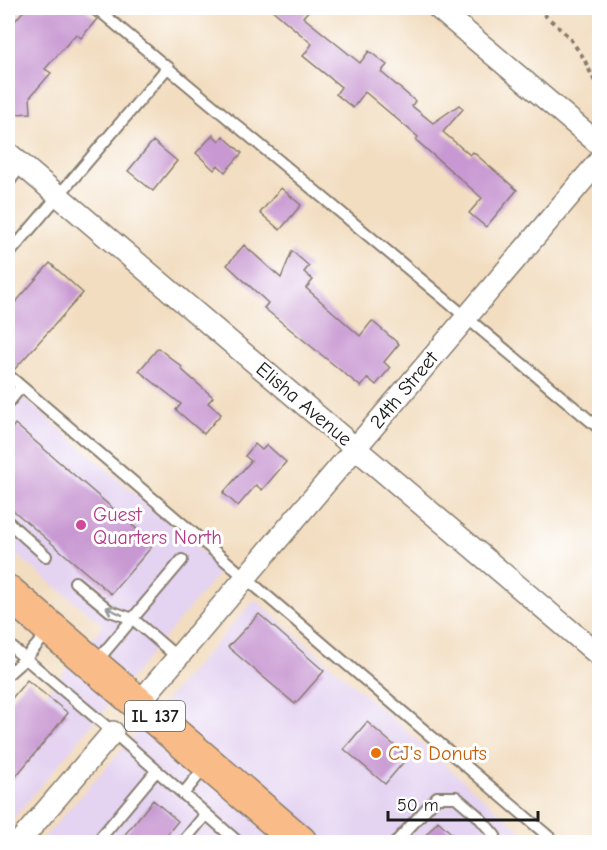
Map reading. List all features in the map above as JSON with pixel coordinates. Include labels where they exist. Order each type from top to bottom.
[{"type":"main road","name":"IL 137","points":[[8,592],[300,843]]},
{"type":"street","points":[[438,8],[600,145]]},
{"type":"street","name":"Elisha Avenue","points":[[15,159],[600,656]]},
{"type":"street","name":"24th Street","points":[[139,703],[600,160]]},
{"type":"street","points":[[19,843],[113,732]]},
{"type":"lane","points":[[96,8],[600,429]]},
{"type":"lane","points":[[8,255],[168,68]]},
{"type":"lane","points":[[8,183],[15,159]]},
{"type":"lane","points":[[8,375],[555,843]]},
{"type":"lane","points":[[8,403],[21,387]]},
{"type":"lane","points":[[8,522],[46,556]]},
{"type":"lane","points":[[94,664],[182,560]]},
{"type":"lane","points":[[75,582],[110,611],[133,619],[177,657]]},
{"type":"lane","points":[[8,674],[25,659],[51,629]]},
{"type":"lane","points":[[8,644],[157,770],[238,843]]},
{"type":"lane","points":[[183,794],[208,763]]},
{"type":"lane","points":[[97,843],[157,770]]},
{"type":"lane","points":[[396,843],[437,797],[456,797],[478,816],[495,836],[493,843]]},
{"type":"lane","points":[[183,843],[206,814]]},
{"type":"path","points":[[537,8],[568,36],[583,57],[600,92]]},
{"type":"shaded area","points":[[8,384],[222,569],[8,825],[8,739],[103,625],[8,548]]},
{"type":"shaded area","points":[[255,599],[534,842],[40,842]]},
{"type":"building","points":[[26,8],[84,8],[97,19],[81,38],[76,34],[45,69],[51,73],[30,97],[31,113],[15,114],[14,109],[8,103],[8,29]]},
{"type":"building","points":[[270,8],[311,8],[303,17],[360,63],[369,51],[387,65],[381,72],[415,101],[412,106],[433,123],[459,105],[463,109],[443,132],[470,155],[473,152],[517,190],[486,227],[469,213],[482,198],[416,140],[418,137],[365,92],[353,108],[336,94],[341,87],[303,56],[312,44]]},
{"type":"building","points":[[213,135],[219,141],[223,136],[242,153],[225,172],[218,165],[214,170],[196,153]]},
{"type":"building","points":[[153,141],[177,161],[153,191],[128,171]]},
{"type":"building","points":[[281,188],[301,205],[280,230],[260,213]]},
{"type":"building","points":[[244,245],[281,278],[292,251],[309,266],[304,272],[313,280],[306,288],[360,336],[372,321],[399,344],[384,362],[390,368],[376,385],[368,378],[361,387],[264,308],[268,303],[227,265]]},
{"type":"building","points":[[50,263],[83,293],[14,370],[8,368],[8,296],[15,303]]},
{"type":"building","points":[[158,348],[213,397],[208,403],[221,414],[204,434],[176,410],[181,404],[139,371]]},
{"type":"building","name":"Guest Quarters North","points":[[15,424],[154,544],[111,594],[8,506],[8,433]]},
{"type":"building","points":[[255,444],[262,450],[267,445],[286,462],[262,490],[256,485],[238,506],[223,493],[251,461],[245,456]]},
{"type":"building","points":[[259,614],[324,671],[295,704],[228,647]]},
{"type":"building","points":[[27,680],[68,713],[8,786],[8,703]]},
{"type":"building","name":"CJ's Donuts","points":[[367,722],[408,757],[385,784],[344,749]]},
{"type":"building","points":[[153,800],[178,821],[160,843],[118,843]]},
{"type":"building","points":[[438,821],[462,843],[419,843]]},
{"type":"place","name":"Guest Quarters North","points":[[81,525]]},
{"type":"place","name":"CJ's Donuts","points":[[376,753]]}]
